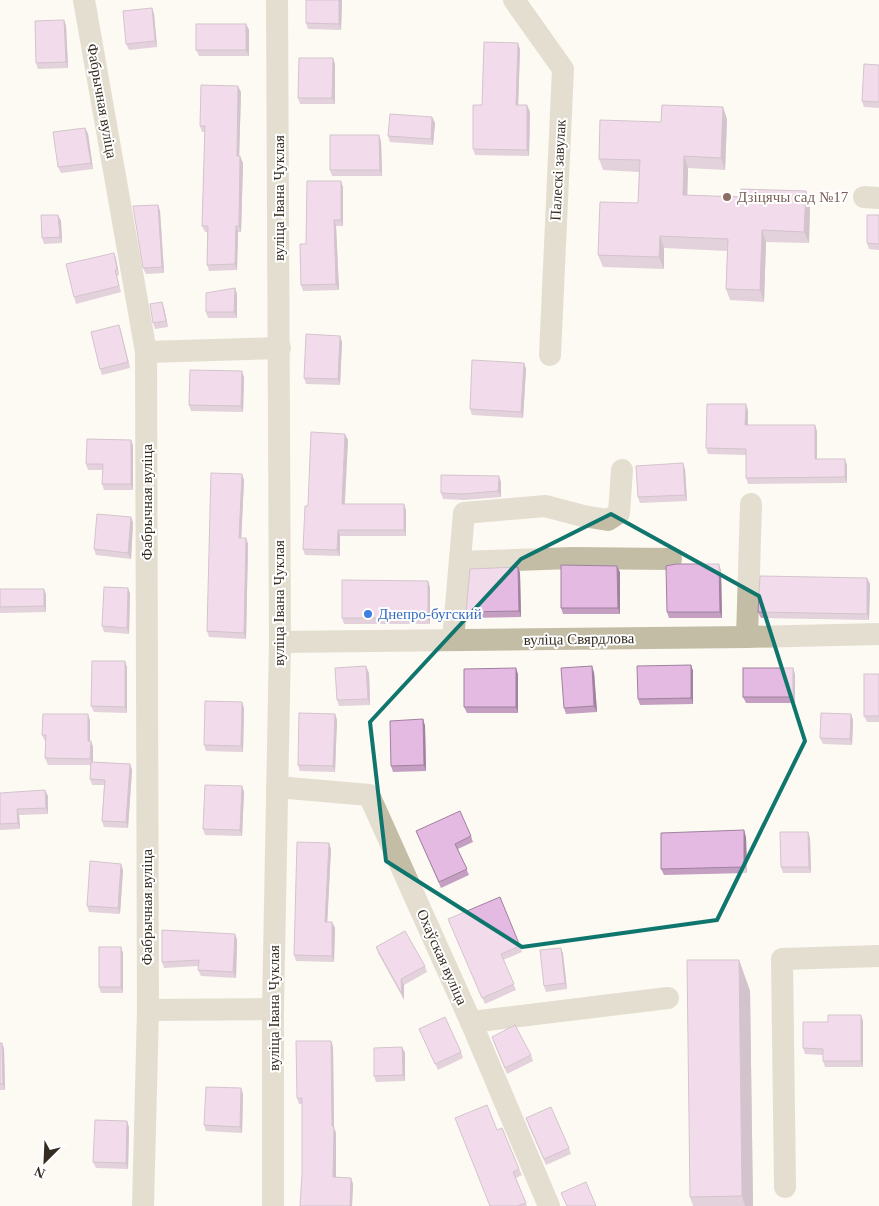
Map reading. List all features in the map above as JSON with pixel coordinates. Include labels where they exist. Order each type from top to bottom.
[{"type":"street","name":"Фабрычная вуліца","points":[[84,0],[146,352],[148,1010],[143,1206]]},
{"type":"street","name":"вуліца Івана Чуклая","points":[[273,1206],[273,1008],[280,642],[277,0]]},
{"type":"street","name":"Палескі завулак","points":[[514,0],[563,69],[550,355]]},
{"type":"street","points":[[146,352],[280,348]]},
{"type":"street","points":[[453,640],[464,513],[545,506],[608,520],[619,513],[622,470]]},
{"type":"street","points":[[746,637],[751,504]]},
{"type":"street","points":[[460,562],[572,558],[671,559]]},
{"type":"street","name":"вуліца Свярдлова","points":[[280,642],[879,634]]},
{"type":"street","name":"Охаўская вуліца","points":[[277,787],[370,795],[471,1022],[549,1206]]},
{"type":"street","points":[[785,1188],[782,959],[879,956]]},
{"type":"street","points":[[471,1022],[668,998]]},
{"type":"street","points":[[148,1010],[273,1008]]},
{"type":"highlighted area","points":[[611,514],[759,596],[805,741],[717,920],[522,947],[386,861],[370,722],[521,559]]},
{"type":"building","points":[[306,0],[339,0],[339,24],[306,23]]},
{"type":"building","points":[[152,8],[155,41],[126,44],[123,11]]},
{"type":"building","points":[[64,20],[66,62],[36,63],[35,21]]},
{"type":"building","points":[[196,24],[246,24],[246,50],[196,50]]},
{"type":"building","points":[[484,42],[518,43],[516,105],[527,105],[527,150],[473,149],[473,105],[482,105]]},
{"type":"building","points":[[299,58],[333,58],[332,98],[298,98]]},
{"type":"building","points":[[864,64],[879,65],[879,102],[862,101]]},
{"type":"building","points":[[201,85],[238,86],[239,226],[236,226],[235,264],[207,265],[208,226],[202,226],[205,126],[200,126]]},
{"type":"building","points":[[662,105],[723,107],[721,158],[684,156],[683,195],[741,197],[741,189],[806,191],[804,232],[762,230],[760,290],[726,289],[728,239],[660,236],[659,257],[598,255],[600,202],[638,203],[640,160],[599,159],[600,120],[661,122]]},
{"type":"building","points":[[390,114],[432,117],[431,139],[388,136]]},
{"type":"building","points":[[85,128],[91,163],[58,167],[53,132]]},
{"type":"building","points":[[330,135],[379,135],[380,170],[330,170]]},
{"type":"building","points":[[307,181],[341,181],[341,220],[334,220],[336,284],[301,285],[300,244],[306,244]]},
{"type":"building","points":[[158,205],[162,267],[143,268],[133,206]]},
{"type":"building","points":[[41,215],[58,215],[60,237],[42,238]]},
{"type":"building","points":[[867,215],[879,215],[879,244],[867,243]]},
{"type":"building","points":[[114,253],[117,269],[115,270],[119,286],[74,297],[66,264]]},
{"type":"building","points":[[235,288],[234,312],[206,312],[206,293]]},
{"type":"building","points":[[162,302],[166,321],[153,323],[150,304]]},
{"type":"building","points":[[119,325],[128,362],[100,369],[91,332]]},
{"type":"building","points":[[306,334],[340,336],[338,379],[304,378]]},
{"type":"building","points":[[472,360],[524,363],[521,412],[470,409]]},
{"type":"building","points":[[190,370],[242,371],[241,406],[189,405]]},
{"type":"building","points":[[707,404],[746,404],[745,425],[815,425],[815,459],[845,459],[845,477],[746,478],[746,449],[706,448]]},
{"type":"building","points":[[311,432],[345,434],[342,504],[404,504],[404,530],[338,530],[337,550],[303,549],[305,506],[308,506]]},
{"type":"building","points":[[87,439],[131,440],[131,484],[102,484],[103,464],[86,464]]},
{"type":"building","points":[[683,463],[685,495],[638,497],[636,466]]},
{"type":"building","points":[[211,473],[242,474],[239,538],[246,538],[244,633],[207,631]]},
{"type":"building","points":[[441,475],[499,476],[498,491],[462,494],[441,493]]},
{"type":"building","points":[[97,514],[131,517],[128,553],[94,549]]},
{"type":"building","points":[[676,564],[719,564],[720,612],[667,612],[666,566]]},
{"type":"building","points":[[561,565],[617,566],[618,608],[561,608]]},
{"type":"building","points":[[518,567],[519,611],[466,612],[470,569]]},
{"type":"building","points":[[760,576],[867,578],[867,614],[758,612]]},
{"type":"building","points":[[342,580],[428,581],[428,618],[342,618]]},
{"type":"building","points":[[104,587],[128,588],[127,628],[102,626]]},
{"type":"building","points":[[0,589],[44,589],[44,606],[0,607]]},
{"type":"building","points":[[92,661],[125,661],[125,707],[91,706]]},
{"type":"building","points":[[691,665],[691,698],[638,699],[637,666]]},
{"type":"building","points":[[366,666],[368,699],[337,700],[335,668]]},
{"type":"building","points":[[592,666],[594,706],[564,708],[561,668]]},
{"type":"building","points":[[516,668],[516,707],[464,707],[464,669]]},
{"type":"building","points":[[743,668],[793,668],[793,697],[743,697]]},
{"type":"building","points":[[864,674],[879,674],[879,716],[864,716]]},
{"type":"building","points":[[205,701],[242,702],[241,746],[204,745]]},
{"type":"building","points":[[299,713],[335,714],[333,766],[298,765]]},
{"type":"building","points":[[821,713],[851,714],[850,739],[820,738]]},
{"type":"building","points":[[43,714],[88,714],[88,741],[91,741],[90,759],[45,758],[46,735],[42,735]]},
{"type":"building","points":[[423,719],[424,765],[391,766],[390,721]]},
{"type":"building","points":[[91,762],[130,764],[126,822],[102,821],[105,780],[90,779]]},
{"type":"building","points":[[205,785],[242,786],[240,830],[203,829]]},
{"type":"building","points":[[45,790],[46,808],[17,809],[18,823],[0,824],[0,793]]},
{"type":"building","points":[[460,811],[471,836],[455,844],[467,869],[439,882],[416,831]]},
{"type":"building","points":[[744,830],[744,867],[661,869],[661,833]]},
{"type":"building","points":[[780,832],[808,832],[809,867],[781,867]]},
{"type":"building","points":[[297,842],[329,843],[325,922],[332,922],[332,956],[294,955]]},
{"type":"building","points":[[90,861],[121,864],[118,908],[87,906]]},
{"type":"building","points":[[500,897],[520,946],[501,954],[514,984],[482,998],[448,919]]},
{"type":"building","points":[[162,930],[235,934],[233,972],[198,970],[199,960],[162,962]]},
{"type":"building","points":[[405,931],[425,966],[401,979],[402,994],[376,947]]},
{"type":"building","points":[[99,947],[121,947],[121,987],[99,987]]},
{"type":"building","points":[[561,948],[565,983],[544,986],[540,950]]},
{"type":"building","points":[[687,960],[739,960],[742,1196],[690,1197]]},
{"type":"building","points":[[828,1015],[861,1015],[861,1061],[823,1061],[823,1049],[803,1048],[803,1022],[828,1022]]},
{"type":"building","points":[[445,1017],[461,1052],[435,1064],[419,1029]]},
{"type":"building","points":[[515,1025],[531,1055],[505,1068],[492,1037]]},
{"type":"building","points":[[296,1041],[331,1041],[332,1126],[334,1127],[333,1177],[351,1178],[350,1206],[300,1206],[302,1098],[297,1098]]},
{"type":"building","points":[[0,1043],[2,1043],[3,1084],[0,1084]]},
{"type":"building","points":[[402,1047],[403,1075],[374,1076],[374,1048]]},
{"type":"building","points":[[206,1087],[241,1088],[240,1127],[204,1125]]},
{"type":"building","points":[[487,1105],[497,1130],[502,1128],[519,1169],[513,1172],[526,1203],[517,1206],[490,1206],[455,1118]]},
{"type":"building","points":[[551,1107],[569,1148],[544,1159],[526,1118]]},
{"type":"building","points":[[95,1120],[127,1121],[126,1163],[93,1162]]},
{"type":"building","points":[[586,1182],[596,1206],[567,1206],[561,1193]]},
{"type":"place","name":"Дзіцячы сад №17","points":[[727,197]]},
{"type":"place","name":"Днепро-бугский","points":[[368,614]]}]
